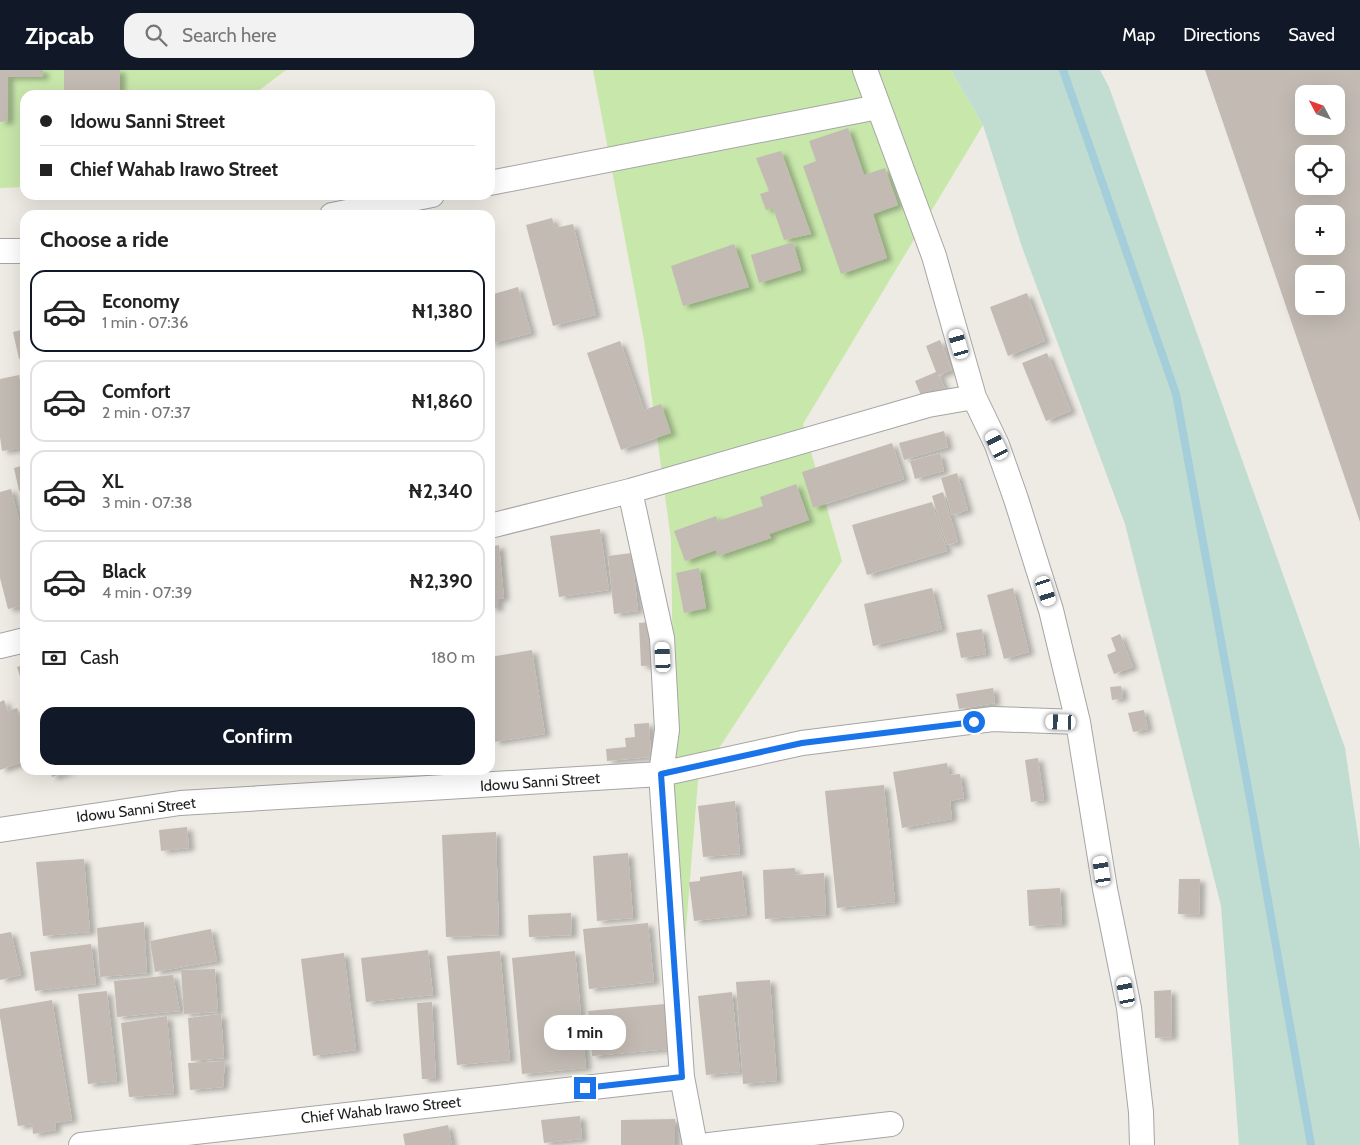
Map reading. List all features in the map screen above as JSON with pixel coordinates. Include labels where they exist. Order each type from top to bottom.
[{"type":"street","points":[[865,70],[934,256],[974,397],[997,445],[1051,610],[1078,722],[1105,889],[1129,1008],[1141,1112],[1142,1145]]},
{"type":"street","points":[[495,182],[878,107]]},
{"type":"street","points":[[357,210],[407,200]]},
{"type":"street","points":[[0,251],[20,250]]},
{"type":"street","points":[[495,525],[630,491],[928,405],[974,397]]},
{"type":"street","points":[[630,491],[662,638],[667,730],[661,774],[682,1077],[695,1145]]},
{"type":"street","points":[[0,646],[20,641]]},
{"type":"street","name":"Idowu Sanni Street","points":[[0,830],[180,803],[661,774],[802,743],[993,719],[1078,722]]},
{"type":"street","name":"Chief Wahab Irawo Street","points":[[81,1145],[682,1077]]},
{"type":"street","points":[[709,1145],[891,1124]]},
{"type":"green space","points":[[0,70],[286,70],[260,90],[20,90],[20,187],[0,188]]},
{"type":"green space","points":[[593,70],[951,70],[983,125],[803,424],[842,561],[698,780],[678,1029],[671,540],[644,340]]},
{"type":"green space","points":[[951,70],[1100,70],[1109,87],[1345,748],[1360,850],[1360,1145],[1239,1145],[1221,906],[1125,524],[1022,247],[983,125]]},
{"type":"building","points":[[0,70],[43,70],[43,77],[8,77],[8,121],[0,122]]},
{"type":"building","points":[[64,70],[120,70],[120,90],[64,90]]},
{"type":"building","points":[[1205,70],[1360,70],[1360,522]]},
{"type":"building","points":[[848,128],[864,175],[885,168],[898,205],[873,214],[887,258],[841,274],[803,166],[816,161],[809,141]]},
{"type":"building","points":[[781,151],[811,234],[784,240],[773,208],[766,210],[760,194],[769,191],[756,158]]},
{"type":"building","points":[[552,218],[555,228],[573,224],[596,315],[553,326],[526,225]]},
{"type":"building","points":[[793,242],[801,270],[759,283],[751,255]]},
{"type":"building","points":[[734,244],[749,287],[683,306],[671,266]]},
{"type":"building","points":[[518,287],[531,333],[495,343],[495,294]]},
{"type":"building","points":[[1027,293],[1045,341],[1008,356],[990,307]]},
{"type":"building","points":[[20,330],[20,359],[19,359],[13,332]]},
{"type":"building","points":[[940,340],[952,370],[939,375],[946,391],[923,400],[915,381],[936,372],[926,346]]},
{"type":"building","points":[[620,341],[644,410],[661,404],[671,433],[621,450],[587,353]]},
{"type":"building","points":[[1047,353],[1071,411],[1046,421],[1022,363]]},
{"type":"building","points":[[19,375],[20,381],[20,448],[2,451],[0,437],[0,379]]},
{"type":"building","points":[[944,431],[948,447],[904,460],[899,443]]},
{"type":"building","points":[[892,443],[904,479],[813,508],[802,472]]},
{"type":"building","points":[[940,453],[944,471],[915,479],[910,461]]},
{"type":"building","points":[[20,466],[20,491],[19,491],[14,468]]},
{"type":"building","points":[[957,473],[968,510],[952,515],[941,478]]},
{"type":"building","points":[[796,484],[809,520],[769,534],[771,538],[718,556],[716,550],[685,561],[674,531],[716,516],[718,521],[763,506],[760,497]]},
{"type":"building","points":[[11,489],[20,524],[20,606],[8,609],[0,578],[0,492]]},
{"type":"building","points":[[943,492],[958,542],[947,545],[932,496]]},
{"type":"building","points":[[932,502],[947,551],[867,575],[852,525]]},
{"type":"building","points":[[600,529],[609,590],[559,597],[550,536]]},
{"type":"building","points":[[499,545],[504,598],[498,599],[498,608],[495,608],[495,546]]},
{"type":"building","points":[[632,553],[638,611],[614,614],[608,556]]},
{"type":"building","points":[[699,568],[706,608],[684,613],[676,573]]},
{"type":"building","points":[[932,588],[942,629],[873,646],[864,604]]},
{"type":"building","points":[[1013,588],[1029,652],[1004,659],[987,595]]},
{"type":"building","points":[[657,621],[660,665],[641,666],[639,623]]},
{"type":"building","points":[[982,629],[986,654],[961,658],[956,633]]},
{"type":"building","points":[[1120,634],[1133,667],[1114,674],[1107,655],[1116,651],[1111,638]]},
{"type":"building","points":[[532,650],[545,734],[495,742],[495,656]]},
{"type":"building","points":[[20,666],[20,676],[17,667]]},
{"type":"building","points":[[1121,686],[1123,698],[1112,700],[1110,687]]},
{"type":"building","points":[[993,688],[995,703],[959,709],[956,694]]},
{"type":"building","points":[[4,700],[8,711],[17,708],[20,717],[20,763],[0,770],[0,702]]},
{"type":"building","points":[[1144,710],[1148,729],[1133,732],[1128,713]]},
{"type":"building","points":[[649,723],[651,757],[607,761],[606,749],[626,747],[625,738],[635,737],[634,724]]},
{"type":"building","points":[[1038,758],[1044,800],[1031,802],[1025,760]]},
{"type":"building","points":[[947,763],[949,775],[960,774],[964,798],[950,801],[952,819],[902,828],[893,772]]},
{"type":"building","points":[[884,785],[895,902],[837,908],[825,791]]},
{"type":"building","points":[[735,801],[740,854],[703,857],[698,806]]},
{"type":"building","points":[[187,827],[189,848],[161,851],[159,830]]},
{"type":"building","points":[[496,832],[499,935],[446,937],[442,835]]},
{"type":"building","points":[[628,853],[633,918],[597,921],[593,856]]},
{"type":"building","points":[[84,859],[90,932],[43,936],[36,862]]},
{"type":"building","points":[[795,868],[795,875],[824,873],[826,915],[765,919],[763,870]]},
{"type":"building","points":[[742,871],[747,915],[694,921],[689,882],[700,881],[700,877]]},
{"type":"building","points":[[1179,879],[1200,879],[1199,915],[1178,914]]},
{"type":"building","points":[[1060,888],[1062,924],[1029,926],[1027,890]]},
{"type":"building","points":[[571,913],[572,935],[529,937],[528,915]]},
{"type":"building","points":[[144,922],[147,973],[100,977],[97,928]]},
{"type":"building","points":[[648,923],[654,982],[589,989],[583,929]]},
{"type":"building","points":[[211,929],[217,961],[155,972],[150,941]]},
{"type":"building","points":[[11,932],[21,975],[0,980],[0,934]]},
{"type":"building","points":[[91,944],[96,984],[35,991],[30,952]]},
{"type":"building","points":[[428,950],[433,995],[366,1002],[361,958]]},
{"type":"building","points":[[500,951],[510,1060],[457,1065],[447,956]]},
{"type":"building","points":[[575,951],[586,1068],[522,1074],[512,958]]},
{"type":"building","points":[[344,953],[356,1050],[313,1056],[301,959]]},
{"type":"building","points":[[215,969],[218,1012],[184,1014],[181,970]]},
{"type":"building","points":[[173,975],[180,1011],[117,1017],[114,981]]},
{"type":"building","points":[[770,980],[777,1081],[743,1084],[736,982]]},
{"type":"building","points":[[1171,990],[1172,1037],[1155,1038],[1154,991]]},
{"type":"building","points":[[107,991],[117,1081],[88,1084],[78,994]]},
{"type":"building","points":[[732,992],[740,1072],[706,1075],[698,996]]},
{"type":"building","points":[[52,1000],[72,1120],[55,1123],[56,1130],[33,1134],[32,1124],[18,1126],[0,1009]]},
{"type":"building","points":[[432,1002],[436,1079],[422,1079],[417,1003]]},
{"type":"building","points":[[665,1004],[669,1049],[592,1056],[588,1011]]},
{"type":"building","points":[[221,1014],[224,1058],[191,1061],[188,1018]]},
{"type":"building","points":[[167,1016],[174,1094],[129,1097],[121,1023]]},
{"type":"building","points":[[225,1061],[223,1087],[190,1090],[188,1063]]},
{"type":"building","points":[[580,1116],[582,1139],[544,1143],[541,1120]]},
{"type":"building","points":[[675,1119],[675,1145],[621,1145],[621,1120]]},
{"type":"building","points":[[448,1125],[452,1145],[405,1145],[403,1134]]},
{"type":"waterway","points":[[1063,70],[1176,394],[1311,1145]]},
{"type":"route","points":[[585,1088],[682,1077],[661,774],[802,743],[974,722]]}]
